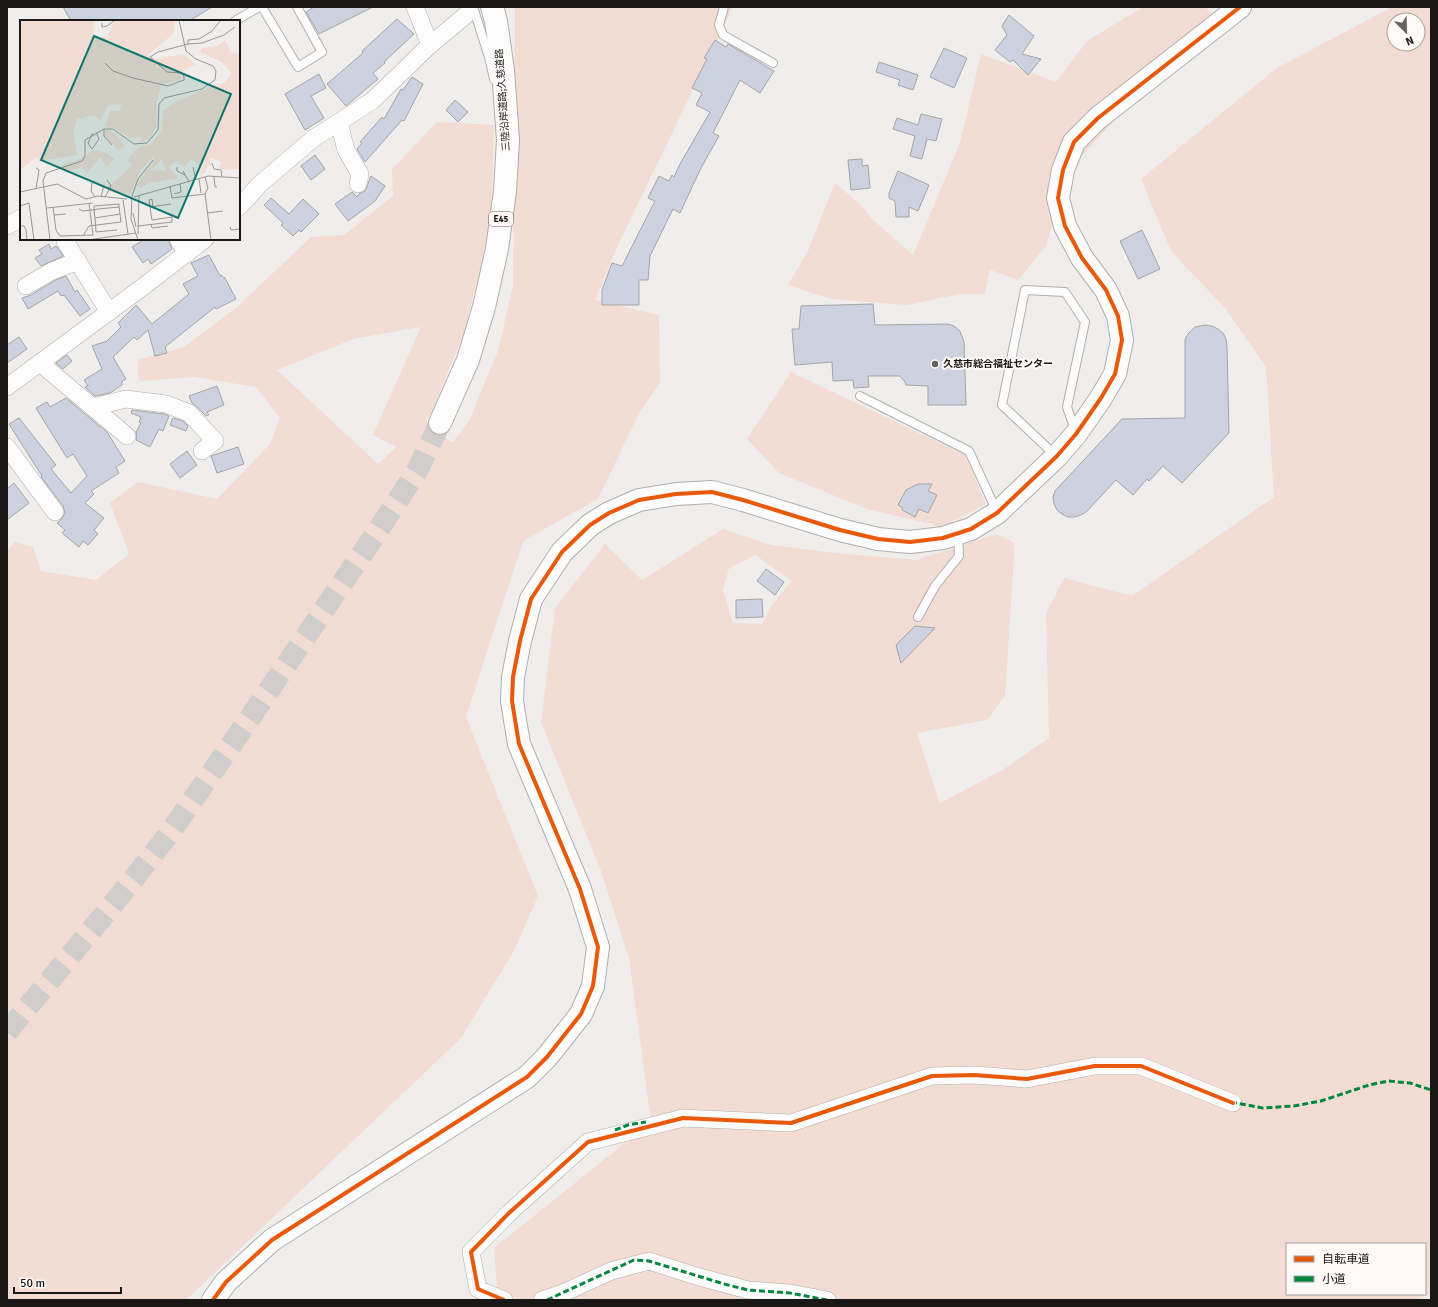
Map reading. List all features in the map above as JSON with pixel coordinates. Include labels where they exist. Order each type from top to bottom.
[{"type":"main road","name":"三陸沿岸道路;久慈道路","points":[[440,423],[468,360],[484,307],[497,249],[505,191],[508,140],[503,70],[496,21],[492,7]]},
{"type":"main road","points":[[213,1300],[226,1282],[272,1240],[527,1077],[547,1057],[581,1014],[593,986],[598,947],[580,889],[519,744],[512,701],[513,677],[520,641],[531,599],[562,552],[590,525],[609,513],[640,500],[676,494],[712,492],[840,530],[878,539],[910,542],[943,538],[971,529],[997,513],[1057,456],[1076,434],[1101,398],[1115,374],[1122,340],[1118,316],[1106,290],[1082,258],[1065,226],[1058,198],[1063,170],[1074,142],[1098,118],[1240,7]]},
{"type":"street","points":[[415,7],[430,45]]},
{"type":"street","points":[[240,206],[260,184],[314,138],[372,101],[430,45],[470,11]]},
{"type":"street","points":[[339,123],[346,150],[360,174],[358,184]]},
{"type":"street","points":[[7,226],[20,219]]},
{"type":"street","points":[[66,240],[109,312]]},
{"type":"street","points":[[179,240],[187,254]]},
{"type":"street","points":[[7,387],[204,240]]},
{"type":"street","points":[[26,286],[52,271],[78,261]]},
{"type":"street","points":[[40,363],[127,436]]},
{"type":"street","points":[[93,407],[126,399],[166,404],[189,413],[215,441],[202,451]]},
{"type":"street","points":[[7,447],[55,512]]},
{"type":"street","points":[[504,1300],[478,1289],[471,1252],[509,1213],[588,1142],[683,1118],[791,1122],[932,1076],[974,1075],[1028,1079],[1095,1066],[1141,1066],[1233,1103]]},
{"type":"street","points":[[542,1300],[563,1293],[611,1271],[649,1261],[748,1290],[790,1293],[827,1300]]},
{"type":"lane","points":[[237,20],[261,7],[298,67],[322,52],[297,7]]},
{"type":"lane","points":[[724,7],[719,25],[723,35],[773,63]]},
{"type":"lane","points":[[470,11],[489,58],[508,140]]},
{"type":"lane","points":[[1057,456],[1002,405],[1025,290],[1065,292],[1085,322],[1067,407],[1076,434]]},
{"type":"lane","points":[[860,396],[969,451],[997,513]]},
{"type":"lane","points":[[918,617],[935,586],[959,556],[958,533]]},
{"type":"shaded area","points":[[515,7],[733,7],[618,245],[595,300],[659,315],[660,383],[639,413],[598,499],[523,541],[466,717],[538,896],[515,949],[461,1038],[186,1300],[7,1300],[7,552],[15,542],[33,547],[41,571],[96,580],[129,554],[110,503],[138,482],[217,499],[270,444],[280,418],[256,387],[194,377],[139,381],[137,360],[184,347],[237,307],[311,237],[344,235],[393,196],[392,169],[437,122],[494,125],[491,227],[464,333],[432,411],[425,421],[452,443],[469,421],[498,351],[513,285]],"holes":[[[421,327],[373,435],[396,447],[378,464],[277,370],[353,339]]]},
{"type":"shaded area","points":[[1143,7],[1205,7],[1229,29],[1122,112],[1070,169],[1046,246],[1018,280],[990,270],[985,294],[960,294],[907,305],[831,299],[788,285],[808,251],[835,183],[862,206],[872,219],[913,255],[960,143],[981,54],[1056,82],[1087,41]]},
{"type":"shaded area","points":[[1392,7],[1431,7],[1431,1293],[1415,1300],[498,1300],[494,1248],[651,1122],[629,958],[601,871],[541,722],[555,608],[605,544],[642,580],[723,529],[771,545],[834,553],[917,560],[996,534],[1015,543],[1005,695],[987,720],[917,733],[940,803],[1004,769],[1049,738],[1046,614],[1064,578],[1132,596],[1274,497],[1266,367],[1225,308],[1171,251],[1141,179],[1277,68]],"holes":[[[755,555],[792,581],[772,605],[762,624],[733,623],[723,590],[729,568]]]},
{"type":"shaded area","points":[[791,372],[965,455],[986,504],[943,527],[867,509],[779,473],[747,439]]},
{"type":"building","points":[[63,7],[212,7],[191,20],[70,20]]},
{"type":"building","points":[[314,7],[373,7],[319,34],[306,12]]},
{"type":"building","points":[[1009,15],[1034,36],[1022,54],[1041,59],[1028,75],[1013,60],[1010,62],[995,50],[1007,35],[1002,26]]},
{"type":"building","points":[[397,19],[414,34],[373,73],[378,79],[346,106],[327,84],[363,53],[362,51]]},
{"type":"building","points":[[715,40],[726,47],[728,44],[774,71],[760,93],[740,80],[713,133],[719,136],[701,168],[680,213],[673,209],[650,256],[648,280],[639,280],[639,305],[602,305],[602,290],[612,263],[622,266],[655,201],[648,198],[659,176],[669,181],[672,175],[674,177],[710,112],[696,105],[702,93],[692,88],[707,59],[704,58]]},
{"type":"building","points":[[944,48],[967,58],[954,88],[930,77]]},
{"type":"building","points":[[879,62],[918,75],[913,90],[898,85],[900,80],[876,72]]},
{"type":"building","points":[[319,74],[326,88],[311,96],[324,118],[305,130],[285,94]]},
{"type":"building","points":[[412,77],[423,84],[404,121],[402,120],[365,162],[357,149],[362,143],[360,142],[382,117],[384,119],[401,89],[403,90]]},
{"type":"building","points":[[455,100],[468,112],[458,122],[446,110]]},
{"type":"building","points":[[921,114],[942,119],[936,141],[927,139],[922,159],[910,156],[915,136],[893,129],[897,118],[918,125]]},
{"type":"building","points":[[315,155],[325,169],[311,180],[301,166]]},
{"type":"building","points":[[862,159],[862,166],[868,165],[870,188],[851,190],[848,160]]},
{"type":"building","points":[[898,171],[929,185],[918,211],[909,207],[909,217],[896,217],[895,201],[889,198],[889,193]]},
{"type":"building","points":[[371,176],[385,186],[375,201],[348,221],[335,204],[352,192],[357,197],[365,191]]},
{"type":"building","points":[[271,198],[289,214],[303,199],[319,214],[301,232],[299,230],[293,236],[281,225],[283,223],[264,205]]},
{"type":"building","points":[[1142,230],[1160,269],[1138,279],[1120,241]]},
{"type":"building","points":[[143,240],[168,240],[172,249],[151,264],[148,259],[143,263],[132,247]]},
{"type":"building","points":[[49,244],[51,249],[56,246],[63,256],[41,266],[35,258],[42,254],[39,250]]},
{"type":"building","points":[[209,255],[219,274],[225,278],[236,299],[216,309],[215,307],[165,347],[167,353],[155,356],[148,330],[137,340],[134,337],[113,357],[126,379],[122,381],[122,385],[110,393],[95,396],[85,387],[88,386],[84,380],[102,369],[92,346],[107,341],[121,327],[118,323],[136,305],[152,324],[189,294],[183,284],[198,276],[191,263]]},
{"type":"building","points":[[66,276],[75,292],[77,290],[90,309],[80,316],[64,295],[61,296],[58,291],[28,309],[22,298],[31,295],[56,280]]},
{"type":"building","points":[[873,304],[875,325],[948,324],[954,326],[960,331],[964,342],[966,405],[928,405],[928,386],[906,385],[900,376],[868,376],[869,387],[854,388],[853,380],[833,381],[832,362],[795,365],[792,329],[799,329],[801,306]]},
{"type":"building","points":[[1205,325],[1218,329],[1223,333],[1226,339],[1229,433],[1182,483],[1163,466],[1149,481],[1147,479],[1133,495],[1116,480],[1086,512],[1074,517],[1068,517],[1062,514],[1057,510],[1054,504],[1053,497],[1055,491],[1122,419],[1185,418],[1185,340],[1188,334],[1195,327]]},
{"type":"building","points":[[19,337],[27,349],[7,363],[7,345]]},
{"type":"building","points":[[67,355],[72,361],[63,369],[56,363]]},
{"type":"building","points":[[217,386],[224,405],[207,412],[209,415],[206,416],[192,403],[189,396]]},
{"type":"building","points":[[66,398],[99,427],[100,426],[107,432],[125,461],[116,467],[119,473],[91,491],[94,494],[85,503],[104,518],[94,530],[98,534],[88,545],[83,541],[79,547],[62,533],[65,530],[57,523],[61,520],[65,513],[63,506],[41,477],[42,476],[9,424],[19,418],[56,465],[51,469],[71,493],[87,476],[73,454],[67,458],[36,408],[47,402],[50,407]]},
{"type":"building","points":[[132,410],[169,416],[163,431],[159,429],[150,447],[136,440],[136,432],[141,423],[139,422],[141,417],[131,413]]},
{"type":"building","points":[[173,418],[183,421],[188,426],[186,431],[170,425]]},
{"type":"building","points":[[238,447],[244,464],[217,473],[211,456]]},
{"type":"building","points":[[187,451],[197,465],[180,478],[170,464]]},
{"type":"building","points":[[14,483],[29,503],[7,520],[7,489]]},
{"type":"building","points":[[918,484],[932,484],[928,491],[937,495],[928,513],[919,509],[915,517],[902,510],[903,508],[898,505],[906,490]]},
{"type":"building","points":[[766,569],[784,582],[775,595],[757,581]]},
{"type":"building","points":[[762,599],[763,617],[736,618],[736,600]]},
{"type":"building","points":[[915,626],[935,628],[901,663],[896,645]]},
{"type":"tunnel","points":[[7,1032],[169,834],[375,535],[417,471],[440,423]]},
{"type":"marked path","points":[[1231,1102],[1263,1108],[1294,1106],[1321,1101],[1369,1085],[1388,1081],[1410,1083],[1431,1090]]},
{"type":"marked path","points":[[615,1130],[628,1125],[646,1122]]},
{"type":"marked path","points":[[547,1300],[634,1260],[649,1261],[748,1290],[790,1293],[827,1300]]},
{"type":"cycle path","points":[[213,1300],[226,1282],[272,1240],[527,1077],[547,1057],[581,1014],[593,986],[598,947],[580,889],[519,744],[512,701],[513,677],[520,641],[531,599],[562,552],[590,525],[609,513],[639,500],[676,494],[712,492],[840,530],[878,539],[910,542],[943,538],[971,529],[997,513],[1057,456],[1076,434],[1101,398],[1115,374],[1122,340],[1118,316],[1106,290],[1082,258],[1065,226],[1058,198],[1063,170],[1074,142],[1098,118],[1240,7]]},
{"type":"cycle path","points":[[504,1300],[478,1289],[471,1252],[509,1213],[588,1142],[683,1118],[791,1123],[932,1076],[974,1075],[1027,1079],[1095,1066],[1141,1066],[1233,1103]]},
{"type":"place","name":"久慈市総合福祉センター","points":[[935,364]]}]
